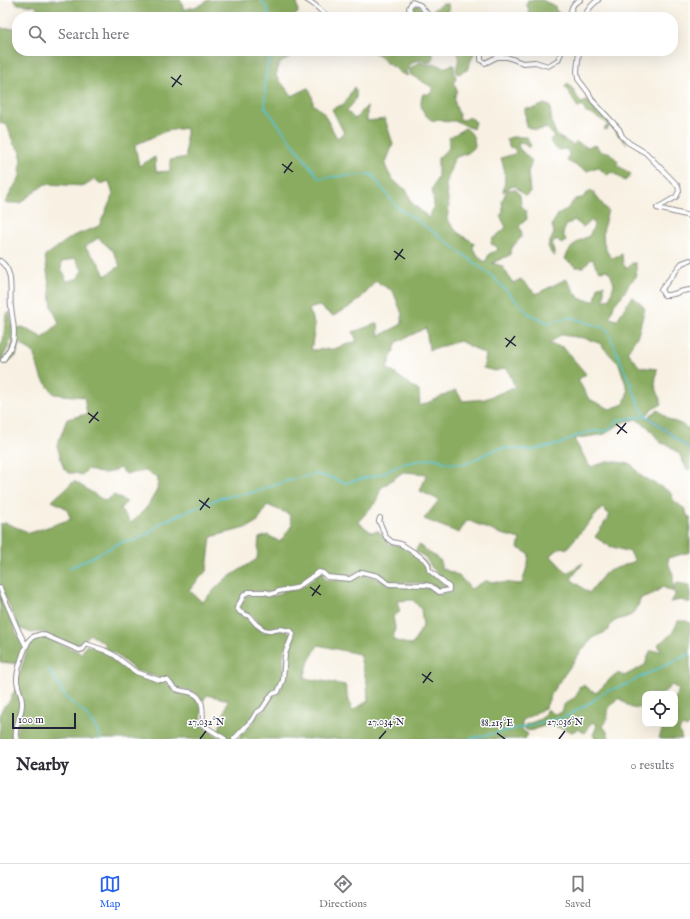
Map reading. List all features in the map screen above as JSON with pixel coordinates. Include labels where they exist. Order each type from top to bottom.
[{"type":"street","points":[[307,0],[315,5],[321,12]]},
{"type":"street","points":[[571,12],[577,1],[580,0]]},
{"type":"street","points":[[586,12],[588,8],[598,0]]},
{"type":"street","points":[[411,12],[409,8],[412,2],[420,5],[426,12]]},
{"type":"street","points":[[481,56],[481,60],[485,63],[497,57],[507,57],[523,63],[535,62],[548,66],[558,60],[560,56]]},
{"type":"street","points":[[578,56],[578,79],[593,101],[619,128],[622,136],[629,143],[646,153],[678,186],[679,191],[676,197],[668,203],[656,208],[690,216]]},
{"type":"street","points":[[690,260],[682,263],[661,290],[664,295],[690,290]]},
{"type":"street","points":[[0,261],[7,269],[12,291],[10,306],[14,329],[13,340],[9,351],[3,360]]},
{"type":"street","points":[[234,739],[252,720],[256,713],[262,710],[272,694],[278,692],[283,680],[285,654],[293,634],[292,631],[280,629],[269,631],[264,630],[249,616],[240,612],[237,608],[244,595],[248,592],[265,592],[272,594],[279,591],[296,588],[319,572],[323,573],[327,577],[350,579],[362,572],[378,576],[389,584],[418,584],[431,586],[439,592],[449,590],[449,587],[430,570],[424,559],[401,544],[392,542],[386,537],[379,522],[380,518]]},
{"type":"street","points":[[0,588],[18,632],[26,646]]},
{"type":"street","points":[[16,739],[15,732],[22,705],[22,696],[17,680],[26,646],[31,638],[42,634],[79,650],[83,649],[86,644],[104,650],[114,655],[136,672],[159,680],[167,680],[176,689],[196,694],[202,704],[203,725],[224,739]]},
{"type":"green space","points":[[13,0],[181,0],[184,10],[201,5],[208,0],[297,0],[298,12],[38,12],[36,6],[18,4]]},
{"type":"green space","points":[[528,0],[542,0],[555,6],[558,12],[529,12],[526,4]]},
{"type":"green space","points":[[414,4],[420,6],[424,12],[411,12],[410,8]]},
{"type":"green space","points":[[442,4],[448,4],[449,11],[430,12]]},
{"type":"green space","points":[[0,27],[5,29],[12,28],[12,56],[291,56],[279,64],[276,76],[292,96],[308,88],[313,104],[323,112],[337,138],[344,133],[332,109],[344,104],[354,87],[356,97],[347,111],[355,119],[367,106],[367,121],[385,119],[393,144],[385,165],[396,183],[407,190],[411,202],[429,218],[434,206],[432,189],[438,176],[438,158],[449,148],[449,138],[465,128],[468,130],[473,136],[475,147],[468,153],[454,158],[446,185],[449,207],[447,219],[457,232],[474,243],[473,249],[483,261],[486,261],[489,254],[498,250],[496,246],[491,244],[492,239],[506,227],[500,216],[503,212],[502,201],[507,190],[515,189],[520,195],[521,205],[526,211],[527,219],[519,226],[522,235],[511,250],[510,255],[492,263],[502,266],[513,283],[521,279],[536,294],[566,279],[580,299],[595,301],[598,286],[604,285],[604,301],[610,298],[614,284],[610,273],[606,270],[600,271],[596,267],[593,259],[583,267],[576,267],[565,259],[574,244],[589,236],[594,226],[592,220],[583,227],[574,220],[566,226],[563,233],[566,241],[561,244],[557,239],[552,244],[555,256],[551,253],[548,246],[554,233],[552,225],[557,215],[567,209],[575,199],[582,198],[591,190],[608,211],[603,235],[605,248],[608,253],[612,258],[622,254],[623,264],[627,268],[632,263],[636,263],[636,277],[614,305],[610,318],[617,320],[632,296],[645,308],[638,335],[627,352],[640,367],[657,369],[655,385],[662,404],[651,410],[646,416],[690,450],[690,470],[687,470],[679,453],[668,445],[661,443],[648,427],[636,419],[621,423],[605,434],[574,439],[590,467],[610,461],[631,464],[641,476],[670,492],[674,501],[685,509],[688,517],[690,517],[690,552],[668,558],[673,574],[673,592],[663,587],[651,595],[641,598],[637,609],[633,614],[613,622],[610,625],[609,630],[593,638],[582,650],[552,692],[546,707],[522,721],[522,730],[528,734],[525,739],[237,739],[254,721],[258,713],[264,711],[273,695],[279,693],[285,680],[287,655],[295,632],[292,629],[278,627],[267,629],[262,627],[249,614],[244,613],[239,608],[245,597],[250,594],[273,596],[288,590],[297,590],[312,580],[317,574],[322,574],[326,580],[350,580],[362,574],[377,578],[389,585],[405,584],[432,588],[439,594],[451,591],[451,586],[432,568],[425,557],[415,551],[419,545],[441,561],[441,568],[458,575],[471,589],[485,581],[522,584],[529,554],[518,548],[520,539],[498,533],[467,520],[459,533],[424,519],[439,500],[420,491],[427,474],[403,472],[381,488],[376,502],[358,522],[371,532],[379,531],[389,544],[398,545],[423,560],[427,565],[428,571],[448,587],[448,589],[439,591],[431,585],[411,582],[389,582],[378,574],[361,571],[350,577],[327,575],[324,572],[319,572],[292,588],[270,593],[254,591],[243,594],[238,601],[236,608],[240,613],[249,617],[264,632],[281,630],[290,632],[291,634],[283,655],[284,671],[280,687],[277,691],[270,694],[260,709],[254,713],[251,720],[233,739],[227,739],[218,733],[228,700],[207,695],[203,701],[195,693],[177,688],[168,679],[158,678],[136,671],[114,653],[104,648],[106,644],[89,634],[80,648],[41,632],[32,633],[19,628],[0,585],[0,524],[6,523],[30,533],[71,519],[66,508],[52,501],[74,481],[105,501],[114,495],[127,502],[120,509],[131,523],[147,507],[157,490],[158,477],[153,476],[146,471],[126,474],[119,468],[108,473],[100,473],[88,469],[82,475],[69,473],[64,469],[57,446],[67,419],[87,414],[84,397],[54,394],[41,377],[33,352],[19,343],[16,356],[6,363],[4,361],[12,345],[16,328],[23,327],[43,338],[59,323],[52,307],[45,256],[73,236],[99,226],[113,195],[109,181],[101,184],[94,179],[85,186],[45,184],[20,203],[5,203],[20,176],[21,152],[14,145],[7,125],[0,123]],"holes":[[[186,128],[186,157],[170,160],[170,171],[156,172],[155,157],[139,166],[135,145],[166,131]],[[98,238],[113,251],[120,266],[105,276],[99,263],[85,247]],[[75,258],[82,270],[77,279],[66,281],[65,275],[61,270],[62,262]],[[375,281],[393,291],[402,314],[402,324],[379,336],[378,323],[353,332],[357,341],[333,349],[311,350],[315,326],[309,309],[319,306],[333,316],[352,306],[366,293]],[[426,328],[429,350],[460,341],[486,355],[483,368],[495,371],[507,368],[515,387],[485,399],[463,401],[456,390],[420,406],[419,391],[387,368],[397,342]],[[560,335],[584,338],[599,343],[619,364],[628,391],[624,404],[610,409],[589,399],[578,380],[586,374],[563,347],[549,344]],[[267,505],[289,514],[292,525],[280,542],[268,535],[259,538],[257,559],[224,580],[202,602],[189,590],[207,570],[211,537],[249,527],[259,520]],[[602,508],[610,515],[595,537],[609,546],[630,552],[635,561],[606,572],[589,593],[571,579],[583,563],[567,573],[550,555],[562,547],[566,549]],[[413,600],[421,609],[423,626],[412,645],[393,640],[395,628],[393,616],[400,612],[397,601]],[[318,645],[359,654],[367,683],[368,701],[352,711],[345,685],[304,678],[309,661]]]},
{"type":"green space","points":[[381,56],[433,56],[431,62],[427,63],[421,60],[412,63],[406,71],[409,76],[402,74],[387,64]]},
{"type":"green space","points":[[473,56],[467,70],[458,74],[456,71],[459,57]]},
{"type":"green space","points":[[420,62],[428,65],[436,64],[443,67],[447,67],[452,64],[454,65],[454,73],[456,77],[454,84],[457,90],[455,102],[460,119],[464,120],[469,117],[473,119],[475,122],[473,129],[454,121],[447,122],[438,119],[433,121],[424,113],[421,106],[423,94],[429,94],[432,91],[432,87],[411,75],[409,69]]},
{"type":"green space","points":[[568,83],[581,103],[590,100],[593,106],[617,128],[627,144],[611,126],[605,130],[604,129],[608,124],[594,115],[586,113],[582,105],[578,108],[565,86]]},
{"type":"green space","points":[[544,104],[550,106],[552,124],[557,136],[573,145],[576,142],[587,147],[596,145],[601,152],[609,152],[618,161],[617,165],[631,174],[625,181],[612,172],[607,175],[598,167],[587,171],[567,161],[569,153],[566,149],[559,150],[553,146],[550,140],[554,136],[547,128],[536,130],[526,126],[525,108],[533,109]]},
{"type":"green space","points":[[512,137],[527,137],[531,146],[529,148],[524,144],[518,143],[519,148],[532,161],[528,172],[530,192],[525,196],[515,186],[510,187],[503,192],[505,175],[501,158],[516,152],[514,148],[509,147],[506,139]]},
{"type":"green space","points":[[10,312],[13,330],[11,340],[0,364],[0,346],[3,342],[6,314]]},
{"type":"green space","points":[[658,410],[670,420],[681,424],[690,430],[690,448],[649,416]]},
{"type":"green space","points":[[677,583],[690,585],[690,603],[681,600],[670,602],[675,596],[674,586]]},
{"type":"green space","points":[[0,593],[17,634],[25,648],[19,664],[0,662]]},
{"type":"green space","points":[[678,621],[687,621],[690,623],[690,725],[686,728],[683,726],[679,730],[682,739],[659,738],[663,727],[678,727],[679,690],[672,685],[665,691],[642,691],[641,707],[631,708],[619,698],[614,702],[610,706],[606,722],[603,726],[609,738],[607,739],[596,739],[593,735],[597,725],[592,722],[584,733],[578,729],[572,732],[563,728],[549,726],[543,726],[529,731],[524,728],[525,725],[541,719],[546,710],[549,710],[555,714],[562,712],[564,705],[577,695],[579,687],[583,685],[596,693],[612,677],[619,673],[624,676],[645,665],[650,651],[661,651],[658,644],[671,634]]},
{"type":"green space","points":[[38,636],[82,653],[86,645],[104,651],[135,674],[159,682],[167,682],[176,691],[191,693],[198,699],[202,710],[201,725],[222,739],[18,739],[16,733],[23,706],[18,679],[28,647],[33,639]]},
{"type":"green space","points":[[17,686],[21,705],[15,725],[15,739],[0,739],[0,714],[3,707],[9,702]]},
{"type":"waterway","points":[[260,0],[266,6],[268,12]]},
{"type":"waterway","points":[[269,56],[265,80],[265,107],[319,178],[371,174],[397,207],[435,233],[492,276],[529,314],[549,323],[570,317],[607,329],[642,411],[690,449]]},
{"type":"waterway","points":[[69,568],[122,542],[137,540],[148,534],[162,522],[220,498],[255,492],[293,479],[315,474],[345,483],[381,474],[402,464],[434,458],[448,463],[465,464],[494,450],[503,448],[533,450],[560,444],[576,436],[593,431],[607,431],[618,420],[647,416]]},
{"type":"waterway","points":[[468,739],[533,725],[548,720],[563,718],[593,701],[604,692],[628,684],[690,654]]},
{"type":"waterway","points":[[49,669],[66,698],[84,712],[96,728],[100,739]]}]
